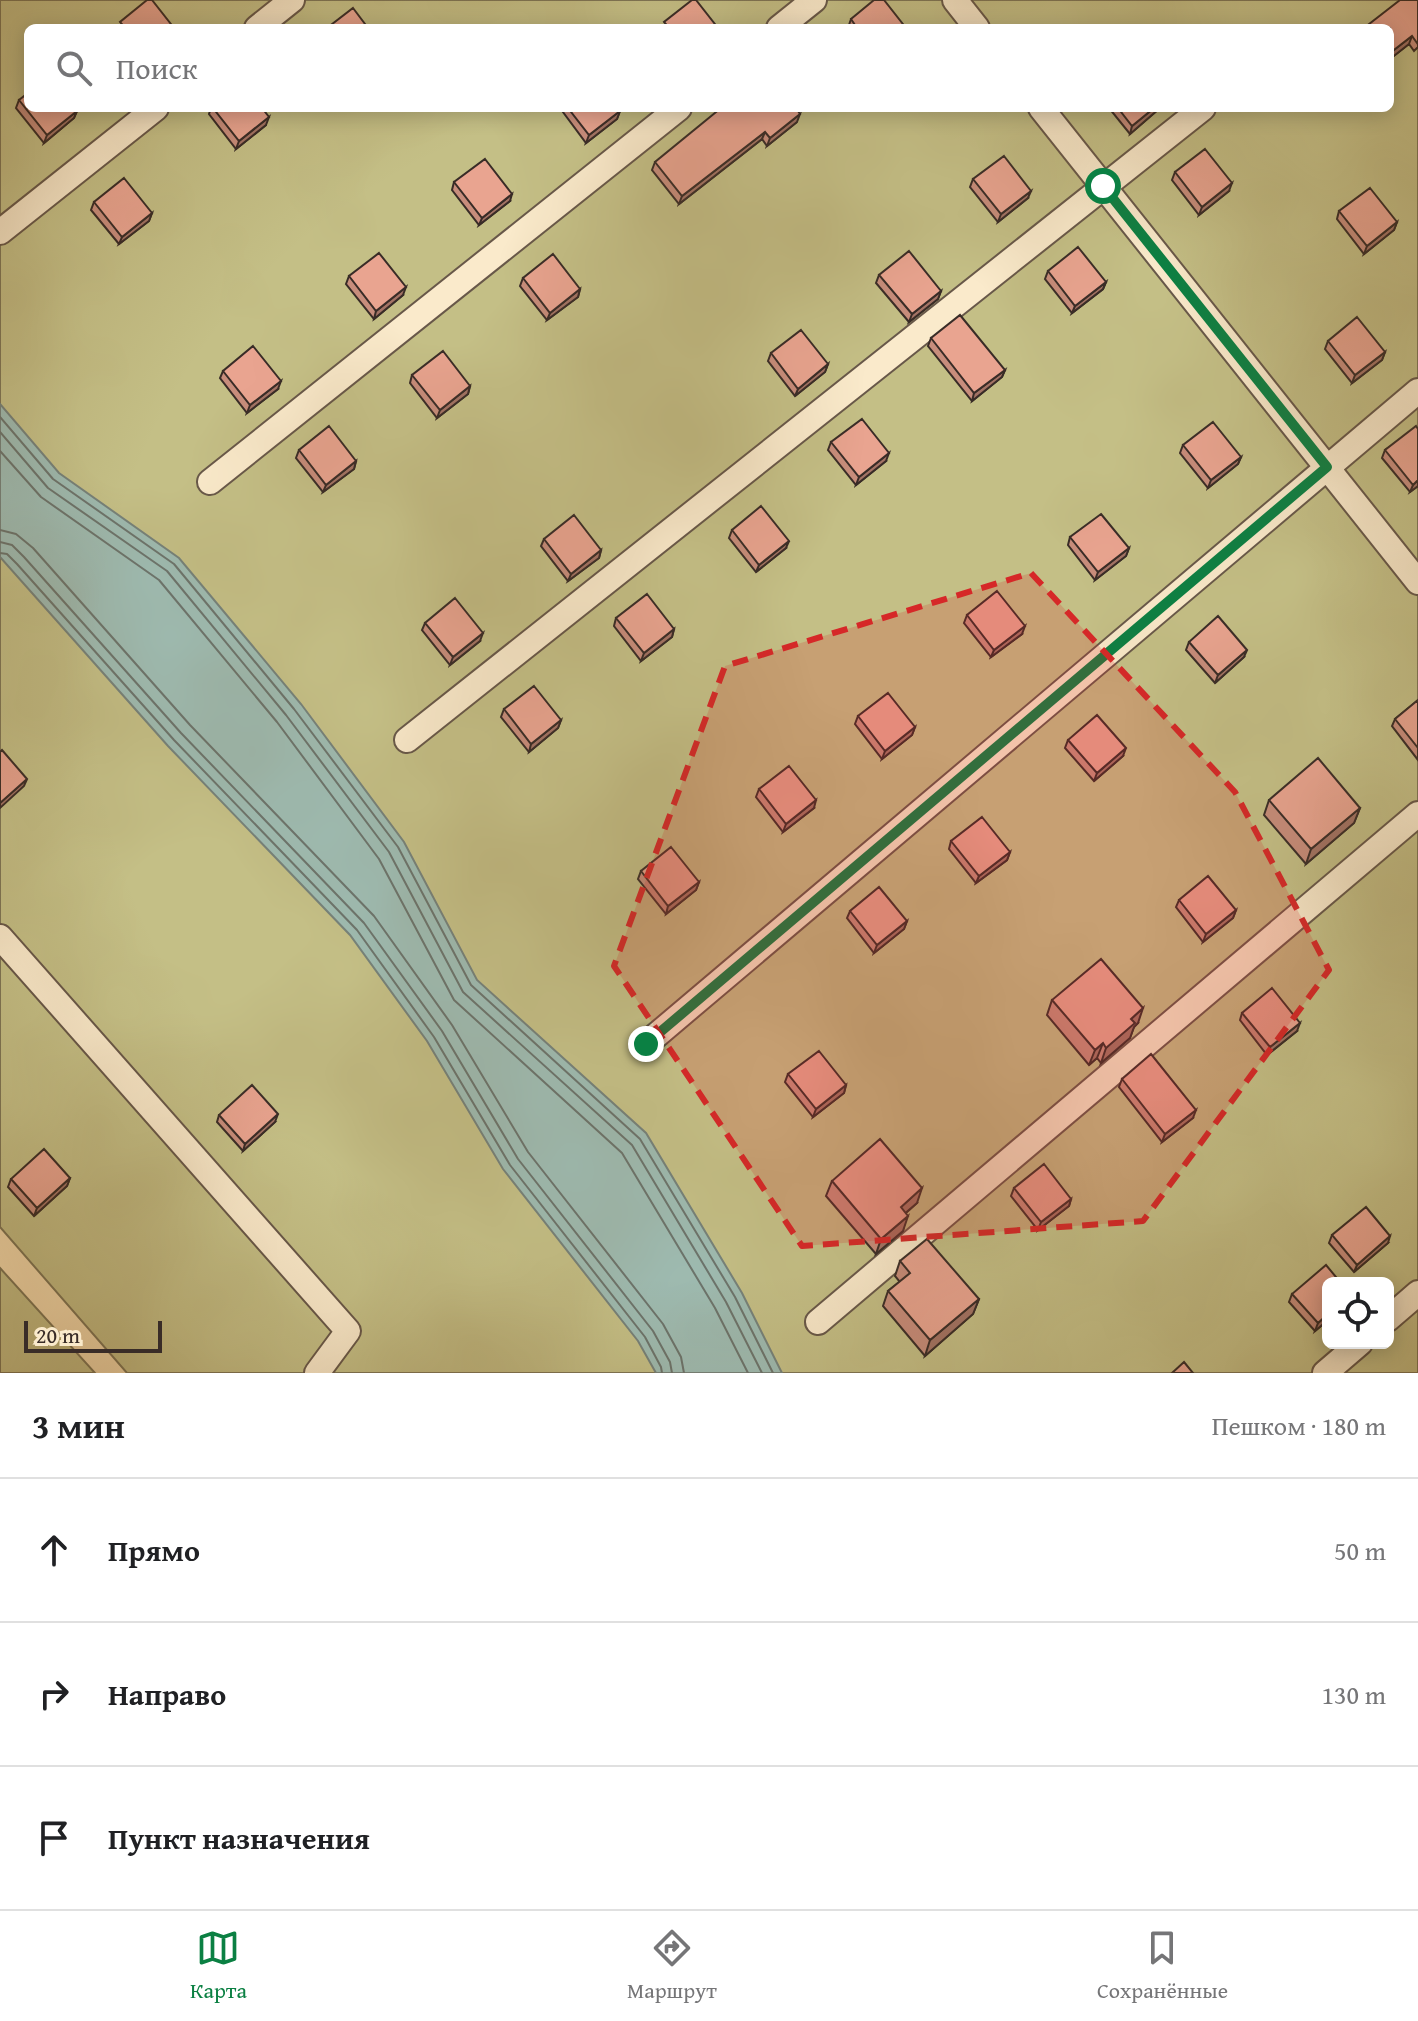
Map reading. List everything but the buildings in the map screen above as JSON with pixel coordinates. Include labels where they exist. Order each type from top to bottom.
[{"type":"lane","points":[[262,24],[292,0]]},
{"type":"lane","points":[[784,24],[814,0]]},
{"type":"lane","points":[[955,0],[974,24]]},
{"type":"lane","points":[[0,232],[151,112]]},
{"type":"lane","points":[[210,482],[674,112]]},
{"type":"lane","points":[[1044,112],[1418,582]]},
{"type":"lane","points":[[407,740],[1198,112]]},
{"type":"lane","points":[[646,1044],[1418,391]]},
{"type":"lane","points":[[818,1322],[1418,814]]},
{"type":"lane","points":[[0,937],[348,1331],[317,1373]]},
{"type":"lane","points":[[1394,1314],[1418,1293]]},
{"type":"lane","points":[[1325,1373],[1353,1349]]},
{"type":"highlighted area","points":[[1031,573],[1235,792],[1329,970],[1143,1221],[802,1246],[614,966],[725,666]]},
{"type":"shaded area","points":[[0,0],[1418,0],[1418,1373],[127,1373],[0,1227]]},
{"type":"shaded area","points":[[0,1268],[95,1373],[0,1373]]},
{"type":"water","points":[[0,404],[59,473],[179,558],[301,704],[404,842],[477,980],[646,1133],[742,1293],[782,1373],[656,1373],[638,1341],[503,1169],[427,1041],[350,935],[168,746],[0,557]]},
{"type":"route","points":[[646,1044],[1327,467],[1103,186]]}]
